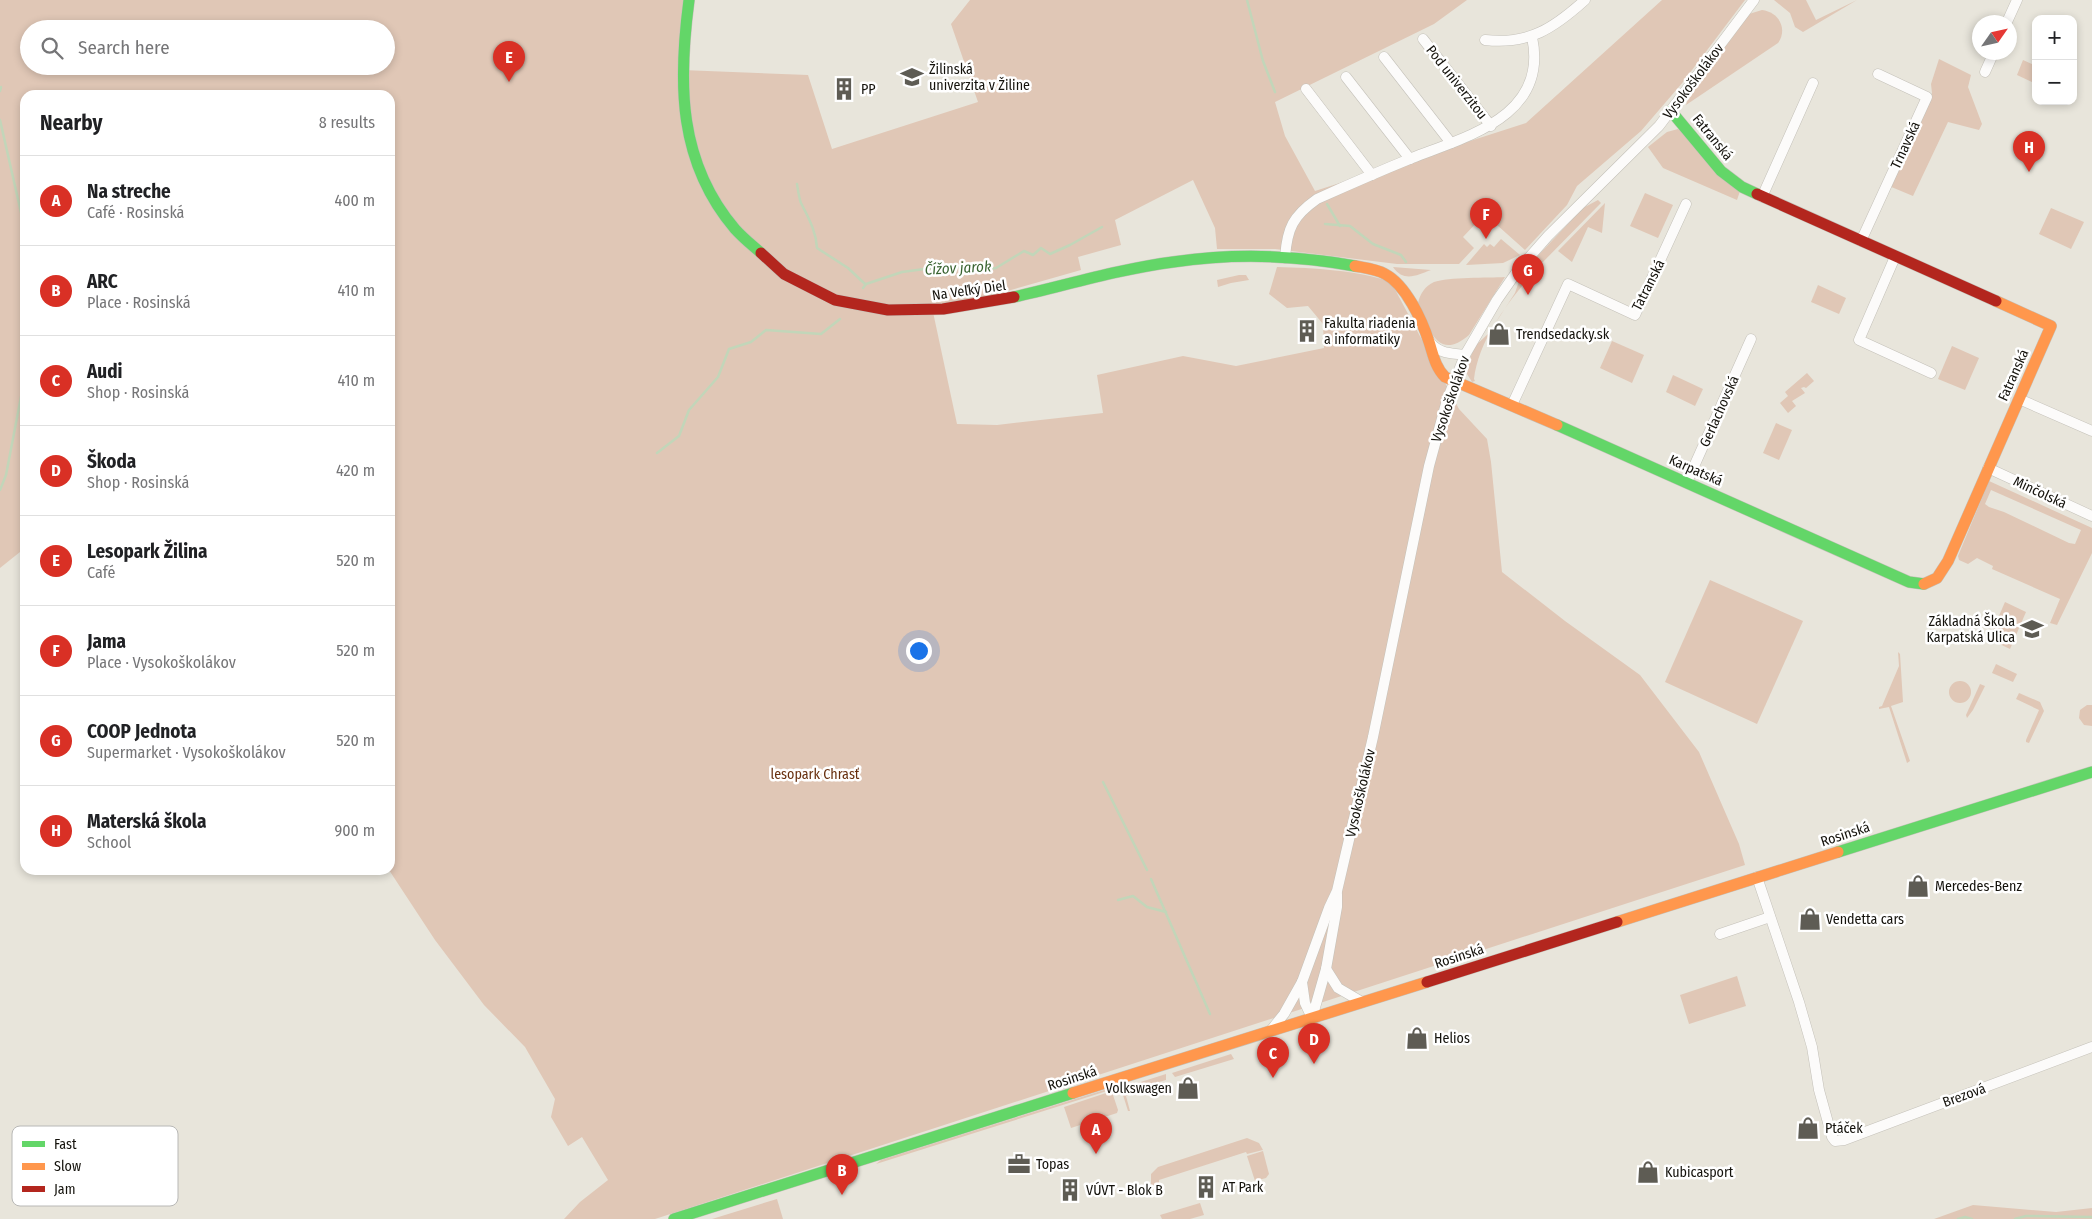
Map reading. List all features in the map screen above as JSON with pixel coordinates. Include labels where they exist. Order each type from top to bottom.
[{"type":"street","name":"Na Veľký Diel","points":[[688,0],[681,59],[682,95],[688,133],[701,172],[728,220],[754,248],[778,270],[816,292],[866,308],[900,311],[936,311],[988,304],[1168,263],[1210,257],[1285,258],[1370,269],[1390,276],[1406,292],[1429,341],[1441,374],[1454,381]]},
{"type":"street","points":[[1485,40],[1518,40],[1532,37],[1551,28],[1585,0]]},
{"type":"street","name":"Vysokoškolákov","points":[[1312,1018],[1326,969],[1337,907],[1337,891],[1373,737],[1429,466],[1454,381],[1465,355],[1497,300],[1527,259],[1659,126],[1754,0]]},
{"type":"street","points":[[2010,15],[2017,0]]},
{"type":"street","name":"Pod univerzitou","points":[[1285,258],[1290,227],[1300,211],[1317,199],[1372,174],[1491,126],[1512,108],[1528,85],[1535,62],[1532,37]]},
{"type":"street","name":"Pod univerzitou","points":[[1423,39],[1491,126]]},
{"type":"street","points":[[1384,57],[1451,143]]},
{"type":"street","points":[[1985,72],[1990,60]]},
{"type":"street","name":"Trnavská","points":[[1861,241],[1927,97],[1878,74]]},
{"type":"street","points":[[1346,77],[1410,159]]},
{"type":"street","points":[[1762,197],[1813,82]]},
{"type":"street","points":[[1306,89],[1372,174]]},
{"type":"street","name":"Fatranská","points":[[1671,111],[1730,180],[1762,197],[2051,326],[1942,573],[1937,579],[1925,584]]},
{"type":"street","name":"Tatranská","points":[[1512,405],[1568,284],[1635,315],[1686,204]]},
{"type":"street","points":[[1895,256],[1859,340],[1931,373]]},
{"type":"street","name":"Gerlachovská","points":[[1687,482],[1751,339]]},
{"type":"street","points":[[1429,341],[1438,350],[1445,353],[1465,355]]},
{"type":"street","name":"Karpatská","points":[[1454,381],[1687,482],[1909,582],[1925,584]]},
{"type":"street","points":[[2019,399],[2092,431]]},
{"type":"street","name":"Minčolská","points":[[1988,468],[2092,516]]},
{"type":"street","name":"Rosinská","points":[[674,1219],[2092,772]]},
{"type":"street","points":[[1720,934],[1770,918],[1757,877]]},
{"type":"street","name":"Vysokoškolákov","points":[[1270,1031],[1284,1014],[1302,982],[1328,908],[1337,891]]},
{"type":"street","name":"Brezová","points":[[1770,918],[1800,1002],[1812,1047],[1821,1100],[1832,1137],[1835,1141],[1844,1140],[2092,1048]]},
{"type":"street","points":[[1326,969],[1338,988],[1362,1002]]},
{"type":"street","points":[[1302,982],[1305,1003],[1312,1018]]},
{"type":"green space","name":"lesopark Chrasť","points":[[0,0],[686,0],[682,70],[808,75],[832,149],[978,102],[951,24],[970,0],[1467,0],[1434,24],[1275,102],[1285,136],[1315,191],[1526,123],[1662,0],[1745,0],[1683,82],[1641,131],[1577,186],[1567,205],[1525,250],[1497,225],[1480,219],[1463,237],[1474,248],[1459,264],[1397,264],[1275,249],[1217,249],[1215,228],[1193,180],[1115,220],[1121,245],[1078,257],[1081,270],[933,312],[957,424],[997,425],[1103,413],[1097,375],[1183,356],[1236,366],[1324,348],[1323,324],[1308,306],[1287,308],[1269,294],[1277,267],[1350,272],[1391,282],[1459,409],[1487,439],[1502,572],[1565,621],[1640,675],[1699,752],[1739,844],[1745,865],[655,1219],[564,1219],[580,1202],[608,1180],[582,1137],[568,1146],[551,1117],[555,1099],[525,1047],[484,1005],[435,940],[392,875],[395,875],[395,90],[20,90],[20,552],[0,568]]},
{"type":"green space","points":[[1774,0],[1806,0],[1816,20],[1857,0],[1803,32],[1795,27],[1790,13]]},
{"type":"green space","points":[[1762,10],[1773,14],[1780,22],[1782,32],[1778,43],[1686,105],[1695,87],[1749,14]]},
{"type":"green space","points":[[1939,59],[1971,75],[1968,87],[1982,124],[1979,130],[1948,122],[1913,196],[1889,186],[1932,93],[1931,84]]},
{"type":"green space","points":[[2023,60],[2032,64],[2032,82],[2017,75]]},
{"type":"green space","points":[[1678,129],[1740,191],[1737,200],[1663,168],[1648,147],[1667,132]]},
{"type":"green space","points":[[1645,193],[1673,205],[1658,238],[1630,226]]},
{"type":"green space","points":[[1598,200],[1601,203],[1537,268],[1532,262],[1583,208]]},
{"type":"green space","points":[[1605,203],[1602,233],[1588,227],[1572,262],[1558,251]]},
{"type":"green space","points":[[2051,208],[2084,222],[2071,249],[2039,234]]},
{"type":"green space","points":[[1501,239],[1520,255],[1503,263],[1466,265],[1484,244],[1487,247],[1490,244],[1494,247]]},
{"type":"green space","points":[[1530,264],[1536,269],[1502,313],[1515,293],[1521,275]]},
{"type":"green space","points":[[1393,267],[1431,270],[1406,276],[1397,272]]},
{"type":"green space","points":[[1246,275],[1249,280],[1218,287],[1217,280]]},
{"type":"green space","points":[[1505,277],[1469,335],[1458,343],[1449,345],[1441,343],[1435,338],[1418,303],[1422,293],[1428,286],[1440,280]]},
{"type":"green space","points":[[1818,285],[1846,298],[1839,314],[1811,302]]},
{"type":"green space","points":[[1496,323],[1482,349],[1477,364],[1475,381],[1472,382],[1467,374],[1467,368],[1474,347],[1489,333]]},
{"type":"green space","points":[[1612,341],[1644,355],[1632,383],[1600,368]]},
{"type":"green space","points":[[1952,346],[1979,358],[1965,390],[1938,379]]},
{"type":"green space","points":[[1807,373],[1814,381],[1806,388],[1801,388],[1805,393],[1792,401],[1796,406],[1788,413],[1780,403],[1788,396],[1785,392]]},
{"type":"green space","points":[[1673,375],[1703,389],[1695,406],[1666,392]]},
{"type":"green space","points":[[1776,423],[1792,430],[1779,460],[1763,453]]},
{"type":"green space","points":[[1989,481],[2092,528],[2092,553],[2057,625],[2050,623],[2060,599],[1992,569],[1993,566],[1977,558],[1968,564],[1959,560],[1958,556]],"holes":[[[1991,490],[2081,530],[2075,544],[2069,543],[1985,504]]]},
{"type":"green space","points":[[1710,580],[1803,621],[1757,724],[1665,682]]},
{"type":"green space","points":[[2005,602],[2026,612],[2010,649],[1989,639]]},
{"type":"green space","points":[[1898,652],[1900,654],[1903,702],[1891,706],[1910,761],[1907,763],[1889,707],[1879,709],[1899,666]]},
{"type":"green space","points":[[1996,664],[2017,674],[2013,682],[1992,673]]},
{"type":"green space","points":[[1960,681],[1968,684],[1971,692],[1968,700],[1960,703],[1952,700],[1949,692],[1952,684]]},
{"type":"green space","points":[[1980,684],[1985,686],[1967,718],[1966,715]]},
{"type":"green space","points":[[2019,693],[2040,702],[2044,711],[2029,743],[2026,740],[2039,710],[2016,699]]},
{"type":"green space","points":[[2087,705],[2092,705],[2092,726],[2084,725],[2079,718],[2080,710]]},
{"type":"green space","points":[[1737,976],[1746,1006],[1689,1024],[1680,995]]},
{"type":"green space","points":[[1231,1054],[1234,1059],[1175,1077],[1172,1073]]},
{"type":"green space","points":[[1166,1074],[1166,1080],[1126,1096],[1130,1111],[1128,1111],[1123,1095],[1125,1087]]},
{"type":"green space","points":[[1104,1090],[1107,1091],[876,1164],[881,1160]]},
{"type":"green space","points":[[1109,1092],[1113,1095],[1118,1110],[1117,1113],[1071,1128],[1064,1107]]},
{"type":"green space","points":[[1247,1138],[1259,1143],[1263,1150],[1247,1154],[1246,1152],[1159,1180],[1159,1184],[1151,1186],[1151,1174],[1158,1167]]},
{"type":"green space","points":[[1263,1151],[1269,1174],[1266,1178],[1255,1181],[1247,1156]]},
{"type":"green space","points":[[777,1199],[783,1219],[712,1219]]},
{"type":"green space","points":[[1200,1203],[1204,1215],[1190,1219],[1162,1219],[1160,1215]]},
{"type":"green space","points":[[1973,1205],[2056,1212],[2092,1208],[2092,1219],[1934,1219]]},
{"type":"waterway","points":[[1247,0],[1263,61],[1275,92]]},
{"type":"waterway","points":[[0,91],[1,87]]},
{"type":"waterway","points":[[0,120],[20,208]]},
{"type":"waterway","points":[[797,184],[801,203],[814,231],[817,248],[848,268],[865,284]]},
{"type":"waterway","points":[[1327,204],[1340,226]]},
{"type":"waterway","name":"Čížov jarok","points":[[1325,224],[1350,226],[1373,244],[1401,255],[1406,262]]},
{"type":"waterway","name":"Čížov jarok","points":[[863,288],[866,284],[902,272],[947,266],[983,270],[996,268],[1024,251],[1033,255],[1041,248],[1050,254],[1102,227]]},
{"type":"waterway","name":"Čížov jarok","points":[[657,453],[679,436],[689,410],[718,377],[729,349],[751,342],[766,330],[821,334],[840,319]]},
{"type":"waterway","points":[[0,490],[6,475],[20,402]]},
{"type":"waterway","points":[[1103,782],[1147,870]]},
{"type":"waterway","points":[[1151,879],[1210,1014]]},
{"type":"waterway","points":[[1118,900],[1133,896],[1147,907],[1166,912]]},
{"type":"waterway","points":[[2015,1219],[2026,1216],[2092,1217]]},
{"type":"waterway","points":[[1958,1219],[1965,1217],[1972,1219]]},
{"type":"traffic: fast","points":[[689,0],[685,31],[684,91],[686,120],[692,149],[702,177],[716,203],[735,229],[761,253]]},
{"type":"traffic: fast","points":[[1671,111],[1721,171],[1742,187],[1757,194]]},
{"type":"traffic: fast","points":[[1014,297],[1133,269],[1196,259],[1264,256],[1310,259],[1355,266]]},
{"type":"traffic: fast","points":[[1557,425],[1909,582],[1924,584]]},
{"type":"traffic: fast","points":[[1838,852],[2092,772]]},
{"type":"traffic: fast","points":[[674,1219],[1073,1093]]},
{"type":"traffic: slow","points":[[1355,266],[1382,272],[1400,286],[1418,314],[1437,365],[1445,377],[1557,425]]},
{"type":"traffic: slow","points":[[1924,584],[1937,578],[1948,561],[2051,326],[1996,301]]},
{"type":"traffic: slow","points":[[1617,922],[1838,852]]},
{"type":"traffic: slow","points":[[1073,1093],[1427,982]]},
{"type":"traffic: jam","points":[[1757,194],[1996,301]]},
{"type":"traffic: jam","points":[[761,253],[784,274],[835,300],[888,310],[943,309],[1014,297]]},
{"type":"traffic: jam","points":[[1427,982],[1617,922]]},
{"type":"place","name":"Žilinská univerzita v Žiline","points":[[912,77]]},
{"type":"place","name":"Lesopark Žilina","points":[[509,82]]},
{"type":"place","name":"PP","points":[[844,89]]},
{"type":"place","name":"Materská škola","points":[[2029,172]]},
{"type":"place","name":"Jama","points":[[1486,239]]},
{"type":"place","name":"COOP Jednota","points":[[1528,295]]},
{"type":"place","name":"Fakulta riadenia a informatiky","points":[[1307,331]]},
{"type":"place","name":"Trendsedacky.sk","points":[[1499,334]]},
{"type":"place","name":"Základná Škola Karpatská Ulica","points":[[2032,629]]},
{"type":"place","name":"Mercedes-Benz","points":[[1918,886]]},
{"type":"place","name":"Vendetta cars","points":[[1810,919]]},
{"type":"place","name":"Helios","points":[[1417,1038]]},
{"type":"place","name":"Škoda","points":[[1314,1064]]},
{"type":"place","name":"Audi","points":[[1273,1078]]},
{"type":"place","name":"Volkswagen","points":[[1188,1088]]},
{"type":"place","name":"Ptáček","points":[[1808,1128]]},
{"type":"place","name":"Na streche","points":[[1096,1154]]},
{"type":"place","name":"Topas","points":[[1019,1164]]},
{"type":"place","name":"Kubicasport","points":[[1648,1172]]},
{"type":"place","name":"AT Park","points":[[1206,1187]]},
{"type":"place","name":"VÚVT - Blok B","points":[[1070,1190]]},
{"type":"place","name":"ARC","points":[[842,1195]]}]
